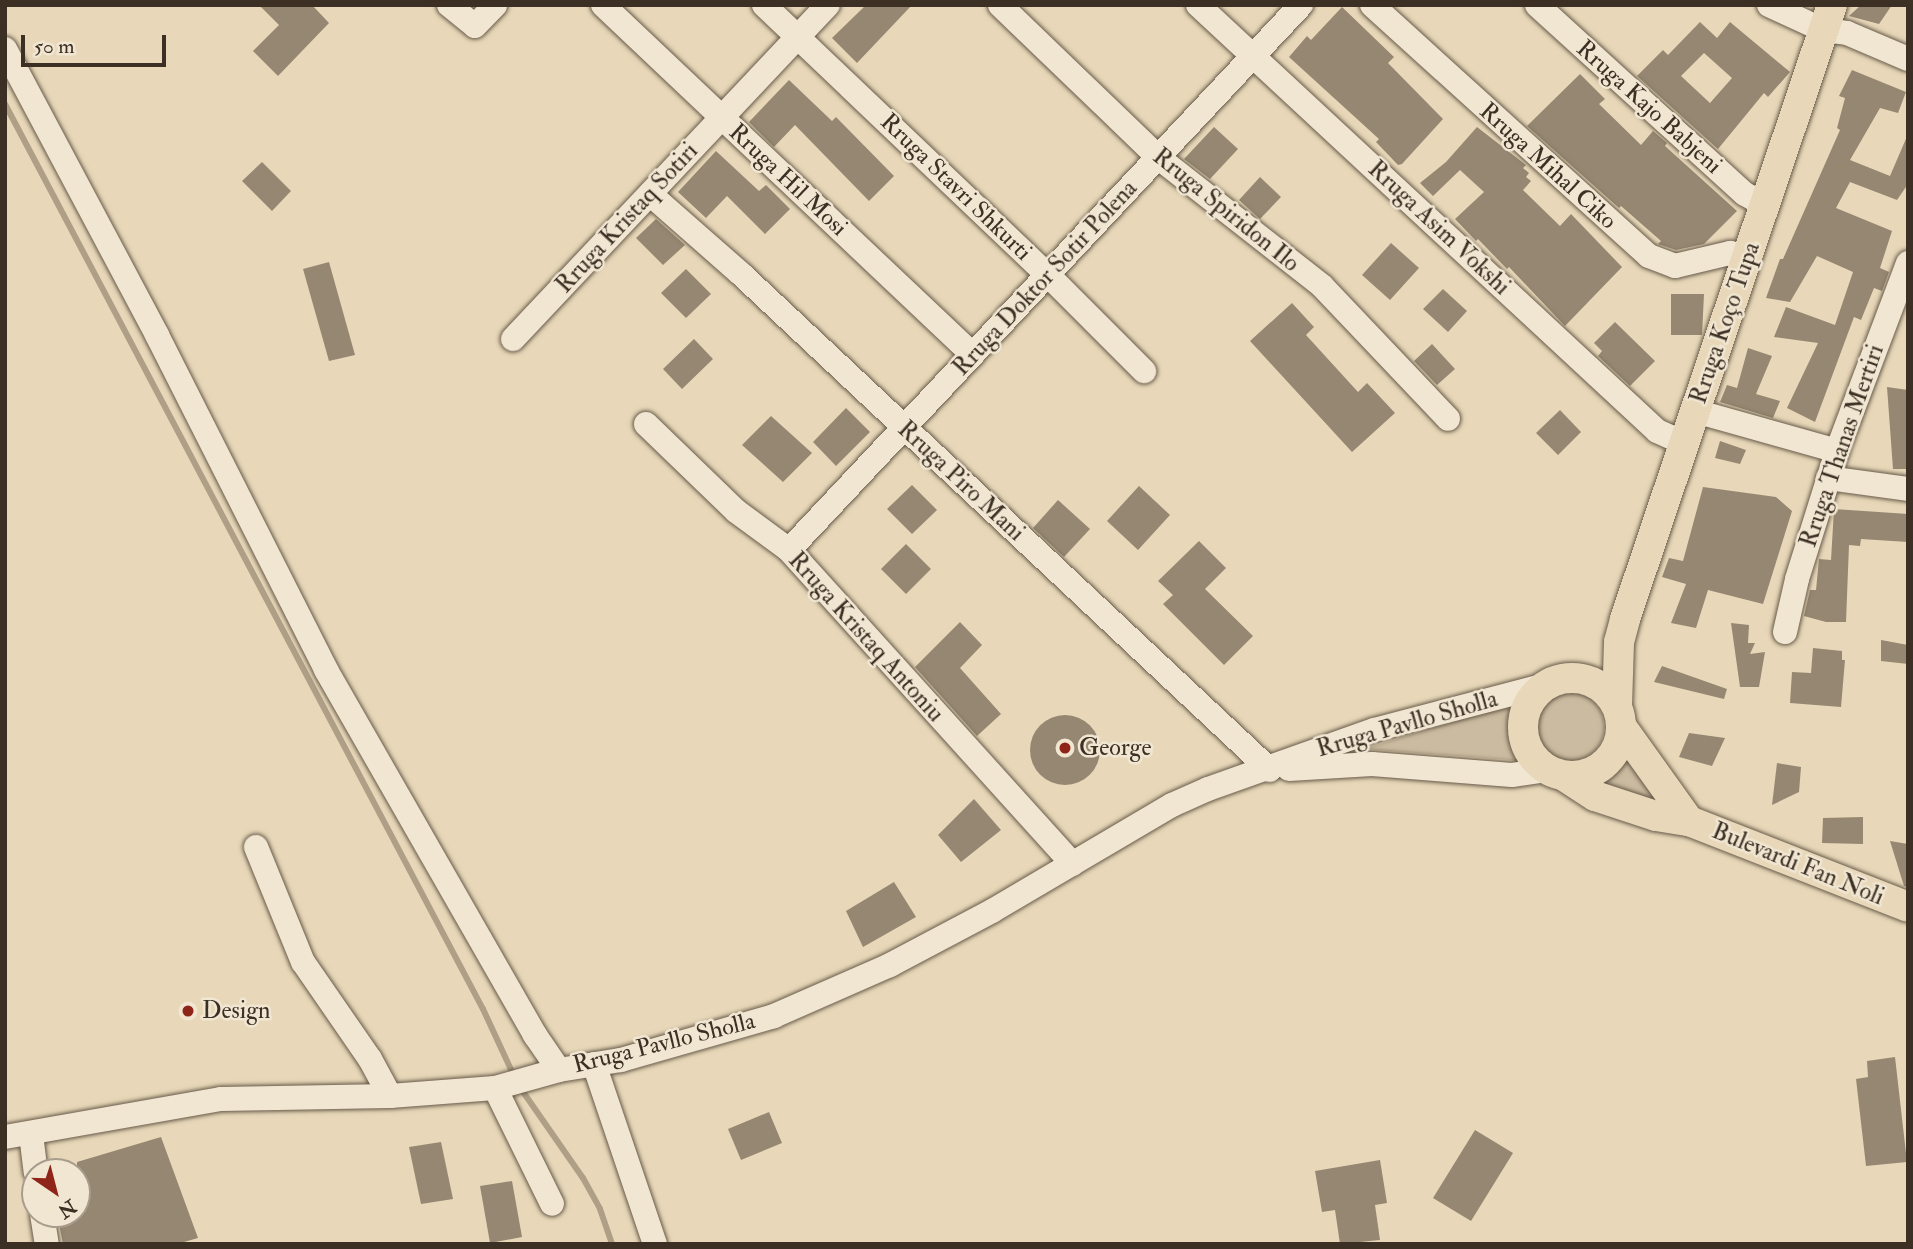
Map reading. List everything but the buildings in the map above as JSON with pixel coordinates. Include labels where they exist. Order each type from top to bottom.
[{"type":"main road","name":"Rruga Koço Tupa","points":[[1619,716],[1619,642],[1827,18]]},
{"type":"main road","points":[[1559,681],[1591,681],[1606,691],[1619,716],[1617,747],[1604,764],[1586,775],[1556,773],[1532,757],[1523,738],[1523,718],[1531,699],[1619,642]]},
{"type":"main road","name":"Bulevardi Fan Noli","points":[[1619,716],[1689,821]]},
{"type":"main road","name":"Bulevardi Fan Noli","points":[[1556,773],[1594,796],[1656,816],[1689,821],[1908,908]]},
{"type":"street","points":[[449,5],[475,26],[495,5]]},
{"type":"street","name":"Rruga Hil Mosi","points":[[603,5],[973,355]]},
{"type":"street","name":"Rruga Stavri Shkurti","points":[[764,5],[1048,275],[1144,371]]},
{"type":"street","name":"Rruga Kristaq Sotiri","points":[[513,339],[828,5]]},
{"type":"street","name":"Rruga Spiridon Ilo","points":[[1000,5],[1158,158],[1322,286],[1448,419]]},
{"type":"street","name":"Rruga Asim Vokshi","points":[[1198,5],[1657,431],[1684,443]]},
{"type":"street","name":"Rruga Doktor Sotir Polena","points":[[789,550],[1301,5]]},
{"type":"street","name":"Rruga Mihal Ciko","points":[[1372,5],[1649,256],[1675,266],[1730,253],[1747,257]]},
{"type":"street","name":"Rruga Kajo Babjeni","points":[[1537,5],[1745,194],[1765,205]]},
{"type":"street","points":[[1769,5],[1827,18],[1847,33],[1908,59]]},
{"type":"street","points":[[5,49],[157,335],[326,670],[535,1035],[547,1073]]},
{"type":"street","name":"Rruga Piro Mani","points":[[650,194],[741,274],[1270,769]]},
{"type":"street","name":"Rruga Thanas Mertiri","points":[[1785,632],[1797,579],[1837,451],[1908,263]]},
{"type":"street","points":[[1695,411],[1837,451]]},
{"type":"street","name":"Rruga Kristaq Antoniu","points":[[646,424],[736,511],[789,550],[1073,864]]},
{"type":"street","points":[[1828,478],[1908,489]]},
{"type":"street","name":"Rruga Pavllo Sholla","points":[[5,1137],[221,1099],[390,1096],[495,1088],[547,1073],[621,1060],[774,1016],[890,965],[1073,864],[1172,805],[1374,730],[1559,681]]},
{"type":"street","name":"Rruga Pavllo Sholla","points":[[1270,769],[1372,764],[1512,775],[1556,773]]},
{"type":"street","points":[[256,848],[303,962],[370,1059],[390,1096]]},
{"type":"street","points":[[594,1064],[655,1244]]},
{"type":"street","points":[[495,1088],[552,1204]]},
{"type":"street","points":[[31,1134],[34,1158]]},
{"type":"shaded area","points":[[1569,692],[1594,702],[1604,727],[1594,752],[1569,762],[1544,752],[1534,727],[1544,702]]},
{"type":"shaded area","points":[[1512,704],[1508,721],[1510,735],[1526,761],[1364,749]]},
{"type":"shaded area","points":[[1624,748],[1667,807],[1598,782],[1616,765]]},
{"type":"waterway","points":[[5,104],[483,1009],[514,1076]]},
{"type":"waterway","points":[[519,1086],[583,1178],[600,1209],[612,1244]]},
{"type":"place","name":"George","points":[[1065,748]]},
{"type":"place","name":"Design","points":[[188,1011]]}]
